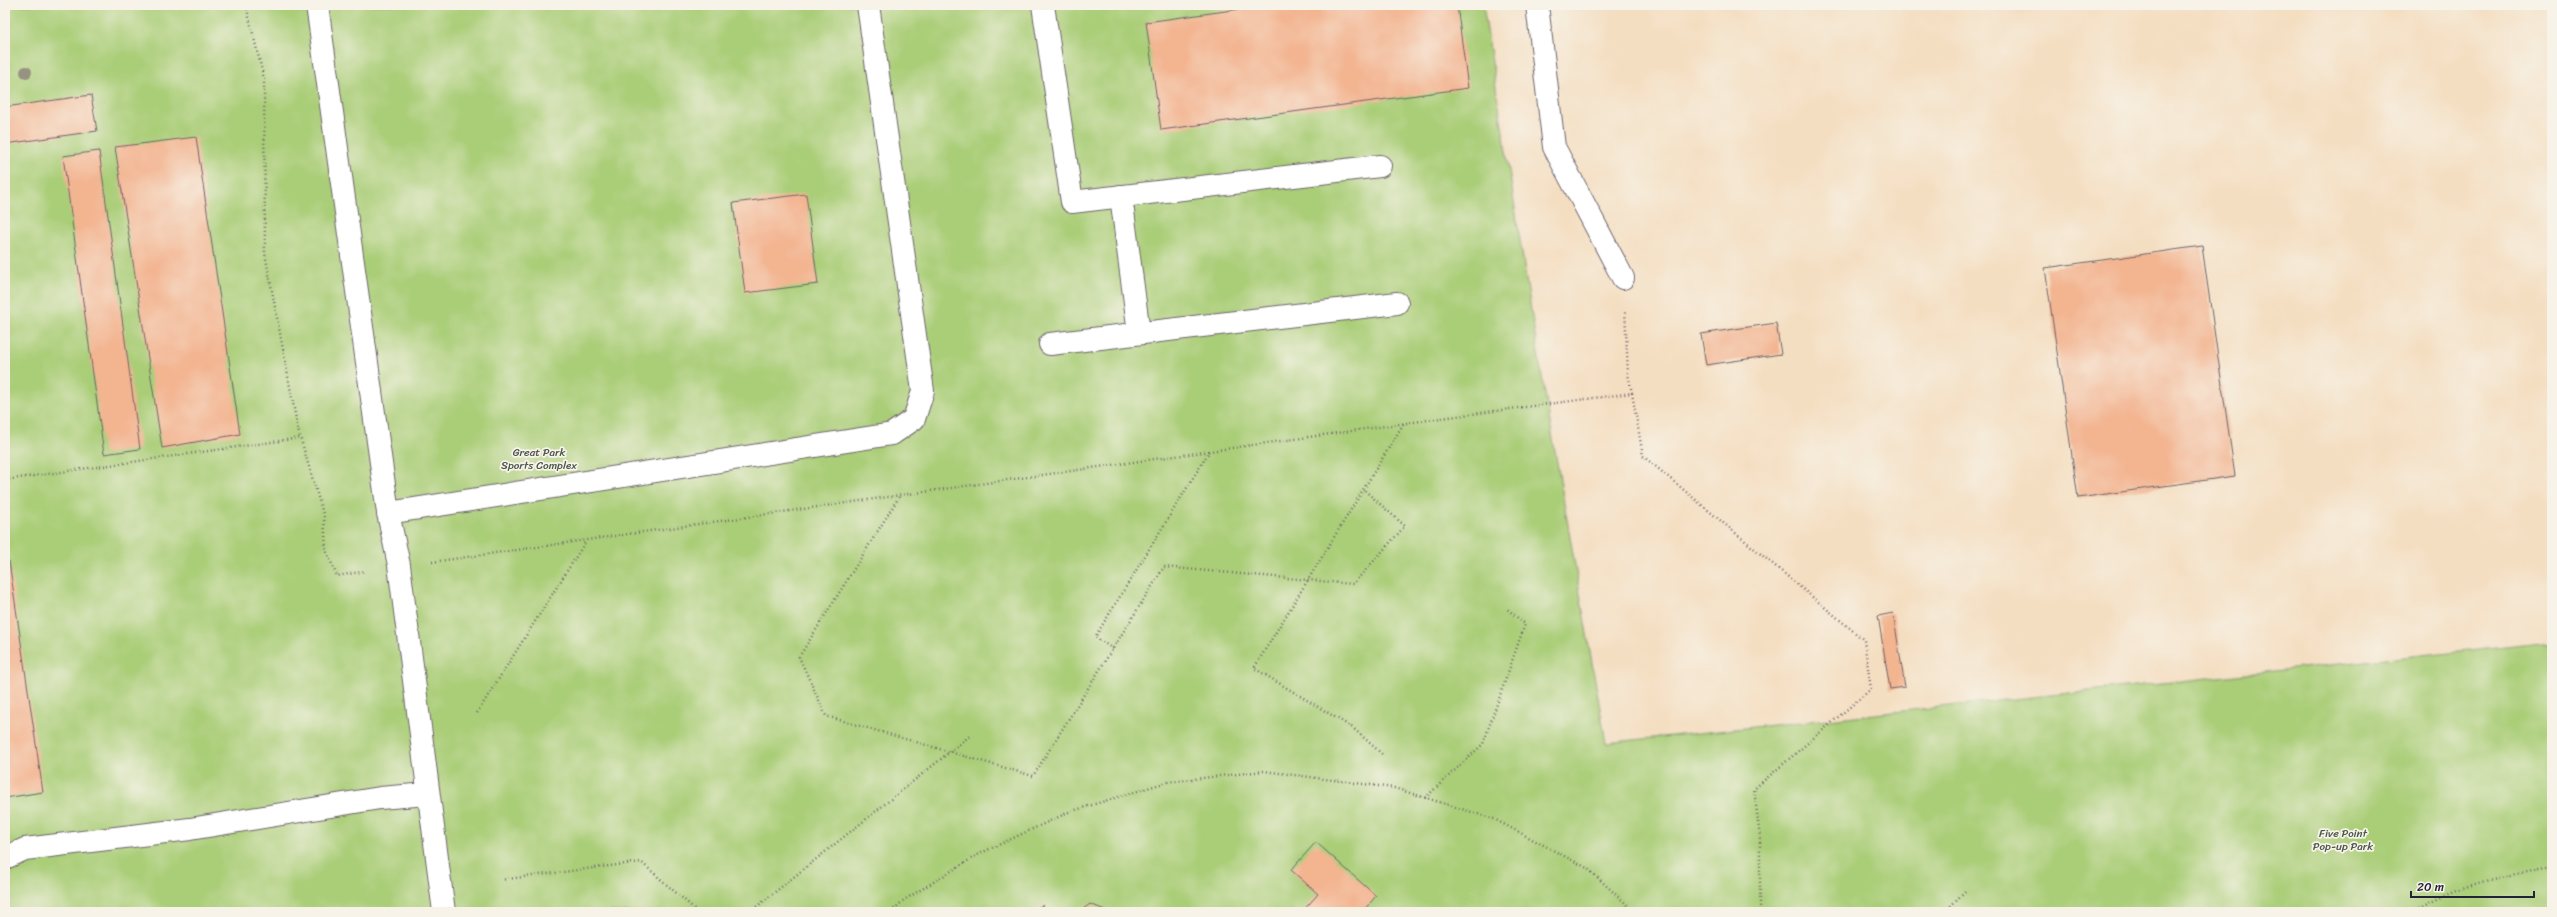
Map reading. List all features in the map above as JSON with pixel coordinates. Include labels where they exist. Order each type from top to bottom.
[{"type":"lane","points":[[317,5],[388,512],[399,565],[427,794],[444,912]]},
{"type":"lane","points":[[388,512],[892,434],[914,419],[923,391],[868,5]]},
{"type":"lane","points":[[1043,5],[1072,202],[1380,166]]},
{"type":"lane","points":[[1537,5],[1554,147],[1623,278]]},
{"type":"lane","points":[[1121,196],[1138,333]]},
{"type":"lane","points":[[1050,344],[1397,303]]},
{"type":"lane","points":[[5,858],[25,850],[190,829],[380,798],[427,794]]},
{"type":"path","points":[[1632,393],[1643,456],[1864,640],[1871,689],[1754,789],[1760,837],[1760,912]]},
{"type":"path","points":[[1382,754],[1353,728],[1254,668],[1404,423]]},
{"type":"path","points":[[5,480],[300,438]]},
{"type":"path","points":[[1113,649],[1095,637],[1209,452]]},
{"type":"path","points":[[899,496],[799,657],[826,716],[1033,776],[1164,567],[1353,584],[1405,526],[1363,489]]},
{"type":"path","points":[[477,713],[586,540]]},
{"type":"path","points":[[1425,798],[1483,744],[1526,624],[1506,608]]},
{"type":"path","points":[[750,912],[971,735]]},
{"type":"path","points":[[891,912],[904,900],[986,850],[1069,812],[1167,782],[1264,772],[1394,788],[1494,819],[1587,868],[1635,912]]},
{"type":"path","points":[[500,880],[641,862],[698,912]]},
{"type":"path","points":[[2413,912],[2446,892],[2509,874],[2552,868]]},
{"type":"path","points":[[1945,912],[1965,891]]},
{"type":"green space","name":"Great Park Sports Complex","points":[[5,5],[1483,5],[1537,348],[1606,743],[2552,641],[2552,912],[5,912]]},
{"type":"building","points":[[1269,5],[1457,5],[1468,88],[1161,130],[1146,22]]},
{"type":"building","points":[[91,95],[97,131],[5,144],[5,107]]},
{"type":"building","points":[[196,137],[240,434],[162,448],[115,147]]},
{"type":"building","points":[[99,151],[140,449],[104,454],[63,156]]},
{"type":"building","points":[[806,194],[818,284],[745,293],[733,203]]},
{"type":"building","points":[[2202,246],[2235,476],[2078,498],[2045,268]]},
{"type":"building","points":[[1776,323],[1781,354],[1706,365],[1701,334]]},
{"type":"building","points":[[5,561],[9,561],[43,792],[5,798]]},
{"type":"building","points":[[1893,613],[1905,687],[1890,689],[1878,616]]},
{"type":"building","points":[[1316,842],[1376,896],[1364,910],[1366,912],[1302,912],[1318,894],[1291,870]]},
{"type":"building","points":[[1090,904],[1110,912],[1079,912]]},
{"type":"building","points":[[1042,905],[1048,912],[1031,912]]},
{"type":"park label","name":"Five Point Pop-up Park","points":[[2343,839]]}]
